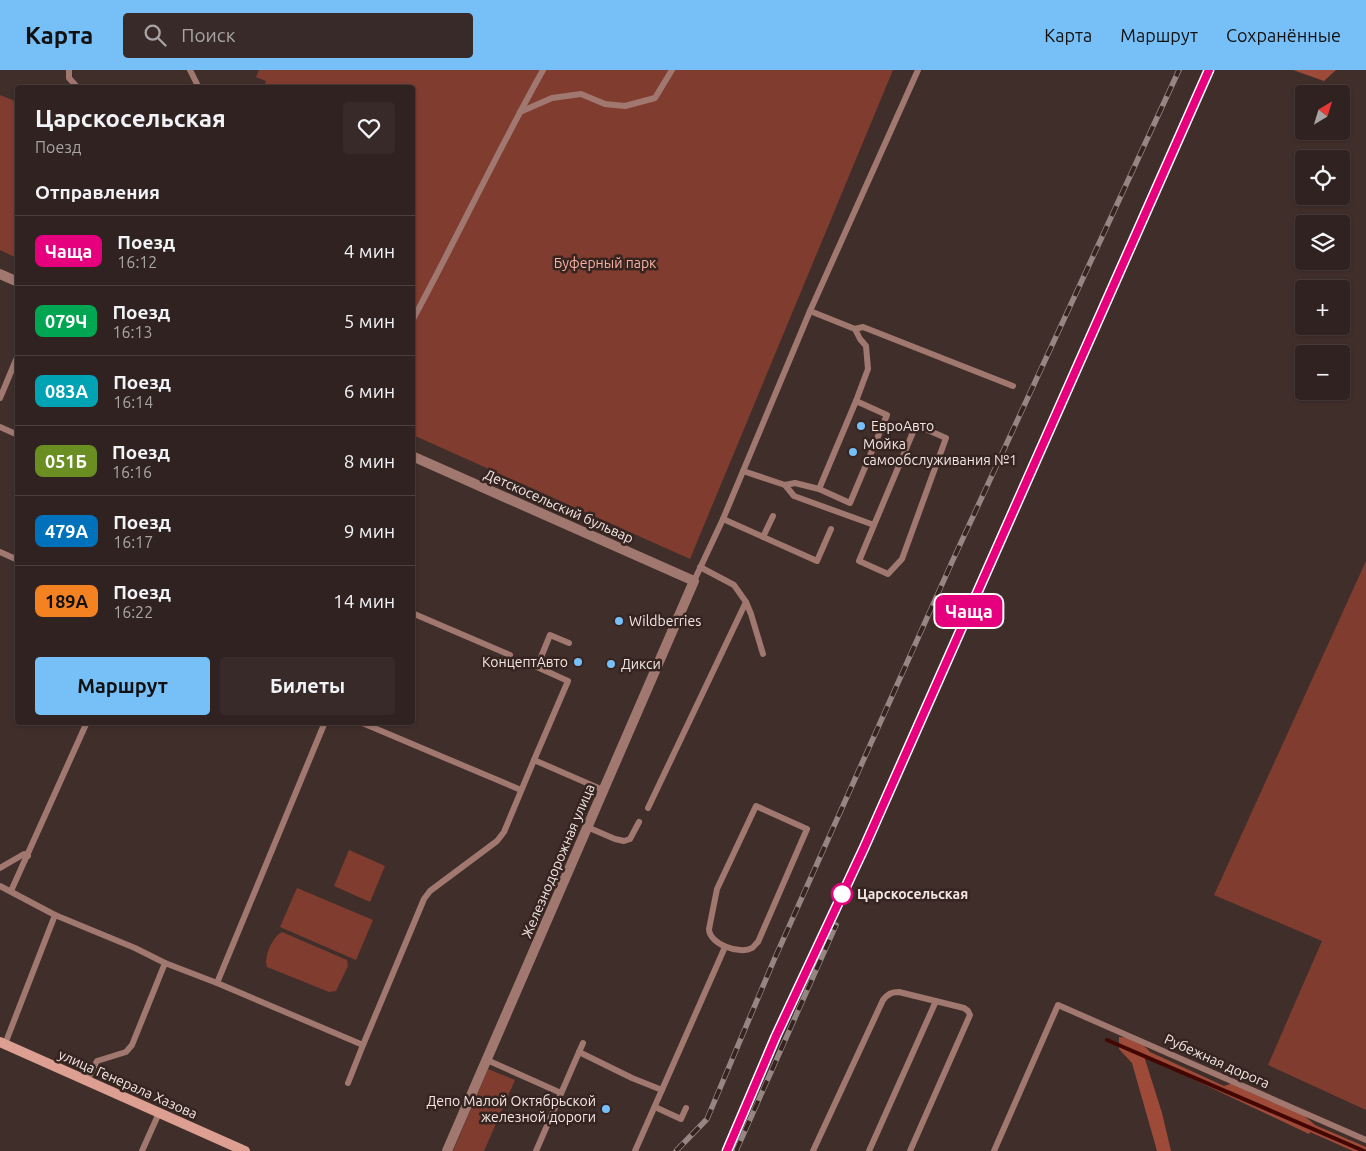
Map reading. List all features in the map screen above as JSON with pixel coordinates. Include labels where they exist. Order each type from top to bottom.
[{"type":"street","points":[[0,274],[15,281]]},
{"type":"street","name":"Детскосельский бульвар","points":[[415,457],[694,581]]},
{"type":"street","name":"Железнодорожная улица","points":[[447,1151],[694,581]]},
{"type":"street","name":"улица Генерала Хазова","points":[[3,1043],[245,1151]]},
{"type":"lane","points":[[69,70],[69,78],[75,85]]},
{"type":"lane","points":[[190,70],[198,85]]},
{"type":"lane","points":[[415,316],[449,254],[543,70]]},
{"type":"lane","points":[[520,112],[552,98],[580,94],[605,104],[625,106],[655,98],[672,70]]},
{"type":"lane","points":[[694,581],[723,519],[810,311],[918,70]]},
{"type":"lane","points":[[810,311],[855,329],[864,327],[1013,386]]},
{"type":"lane","points":[[819,489],[868,369],[866,346],[855,329]]},
{"type":"lane","points":[[0,398],[15,363]]},
{"type":"lane","points":[[742,471],[785,485],[795,483],[819,489],[850,503],[887,415],[856,401]]},
{"type":"lane","points":[[916,425],[946,438],[902,559],[888,574],[859,561],[874,525],[916,425]]},
{"type":"lane","points":[[0,428],[15,434]]},
{"type":"lane","points":[[785,485],[794,496],[874,525]]},
{"type":"lane","points":[[764,537],[773,516]]},
{"type":"lane","points":[[723,519],[817,561],[831,529]]},
{"type":"lane","points":[[0,552],[15,559]]},
{"type":"lane","points":[[700,567],[734,585],[746,602],[763,654]]},
{"type":"lane","points":[[648,808],[746,602]]},
{"type":"lane","points":[[415,614],[510,656]]},
{"type":"lane","points":[[348,1083],[424,899],[430,891],[497,841],[504,832],[568,681],[537,667],[550,636],[568,643]]},
{"type":"lane","points":[[11,891],[86,725]]},
{"type":"lane","points":[[217,983],[324,725]]},
{"type":"lane","points":[[367,725],[521,790]]},
{"type":"lane","points":[[534,760],[603,790]]},
{"type":"lane","points":[[756,806],[807,829],[758,942],[753,948],[744,950],[725,947],[711,938],[709,934],[717,889],[756,806]]},
{"type":"lane","points":[[587,827],[624,841],[630,839],[640,822]]},
{"type":"lane","points":[[0,868],[24,854],[28,856]]},
{"type":"lane","points":[[0,886],[55,915],[363,1045]]},
{"type":"lane","points":[[3,1043],[55,915]]},
{"type":"lane","points":[[635,1151],[725,947]]},
{"type":"lane","points":[[87,1081],[97,1061],[126,1052],[132,1045],[165,962]]},
{"type":"lane","points":[[813,1151],[882,1000],[892,992],[899,992],[964,1008],[970,1015],[910,1151]]},
{"type":"lane","points":[[870,1151],[936,1001]]},
{"type":"lane","name":"Рубежная дорога","points":[[994,1151],[1058,1005],[1366,1140]]},
{"type":"lane","points":[[536,1151],[583,1043]]},
{"type":"lane","points":[[579,1052],[632,1078],[662,1090]]},
{"type":"lane","points":[[487,1060],[561,1093]]},
{"type":"lane","points":[[655,1107],[681,1119],[686,1108]]},
{"type":"lane","points":[[142,1151],[159,1113]]},
{"type":"green space","name":"Буферный парк","points":[[259,70],[893,70],[690,559],[415,436],[415,85],[265,85],[266,81],[256,77]]},
{"type":"green space","points":[[0,95],[15,101],[15,257],[0,250]]},
{"type":"green space","points":[[1366,561],[1366,1110],[1268,1065],[1322,941],[1214,895]]},
{"type":"green space","points":[[349,850],[385,866],[370,902],[334,886]]},
{"type":"green space","points":[[297,888],[373,920],[356,960],[280,927]]},
{"type":"green space","points":[[282,932],[347,960],[348,966],[336,991],[329,992],[267,967],[266,958],[270,947],[275,938]]},
{"type":"green space","points":[[488,1069],[515,1080],[484,1151],[453,1151]]},
{"type":"shaded area","points":[[1293,70],[1336,70],[1324,81]]},
{"type":"shaded area","points":[[1119,1037],[1136,1041],[1144,1045],[1150,1052],[1224,1086],[1233,1083],[1300,1112],[1315,1125],[1366,1147],[1366,1151],[1353,1151],[1310,1132],[1309,1134],[1144,1056],[1162,1113],[1171,1151],[1157,1151],[1132,1063],[1119,1049]]},
{"type":"waterway","points":[[1107,1040],[1364,1151]]},
{"type":"railway","points":[[676,1151],[707,1119],[774,960],[952,562],[1179,70]]},
{"type":"railway","points":[[727,1151],[776,1036],[864,848],[1209,70]]},
{"type":"railway","points":[[736,1151],[836,925]]},
{"type":"train","name":"Чаща","points":[[727,1151],[776,1036],[864,848],[1209,70]]},
{"type":"place","name":"ЕвроАвто","points":[[861,426]]},
{"type":"place","name":"Мойка самообслуживания №1","points":[[853,452]]},
{"type":"place","name":"Wildberries","points":[[619,621]]},
{"type":"place","name":"КонцептАвто","points":[[578,662]]},
{"type":"place","name":"Дикси","points":[[611,664]]},
{"type":"place","name":"Царскосельская","points":[[842,894]]},
{"type":"place","name":"Депо Малой Октябрьской железной дороги","points":[[606,1109]]}]
